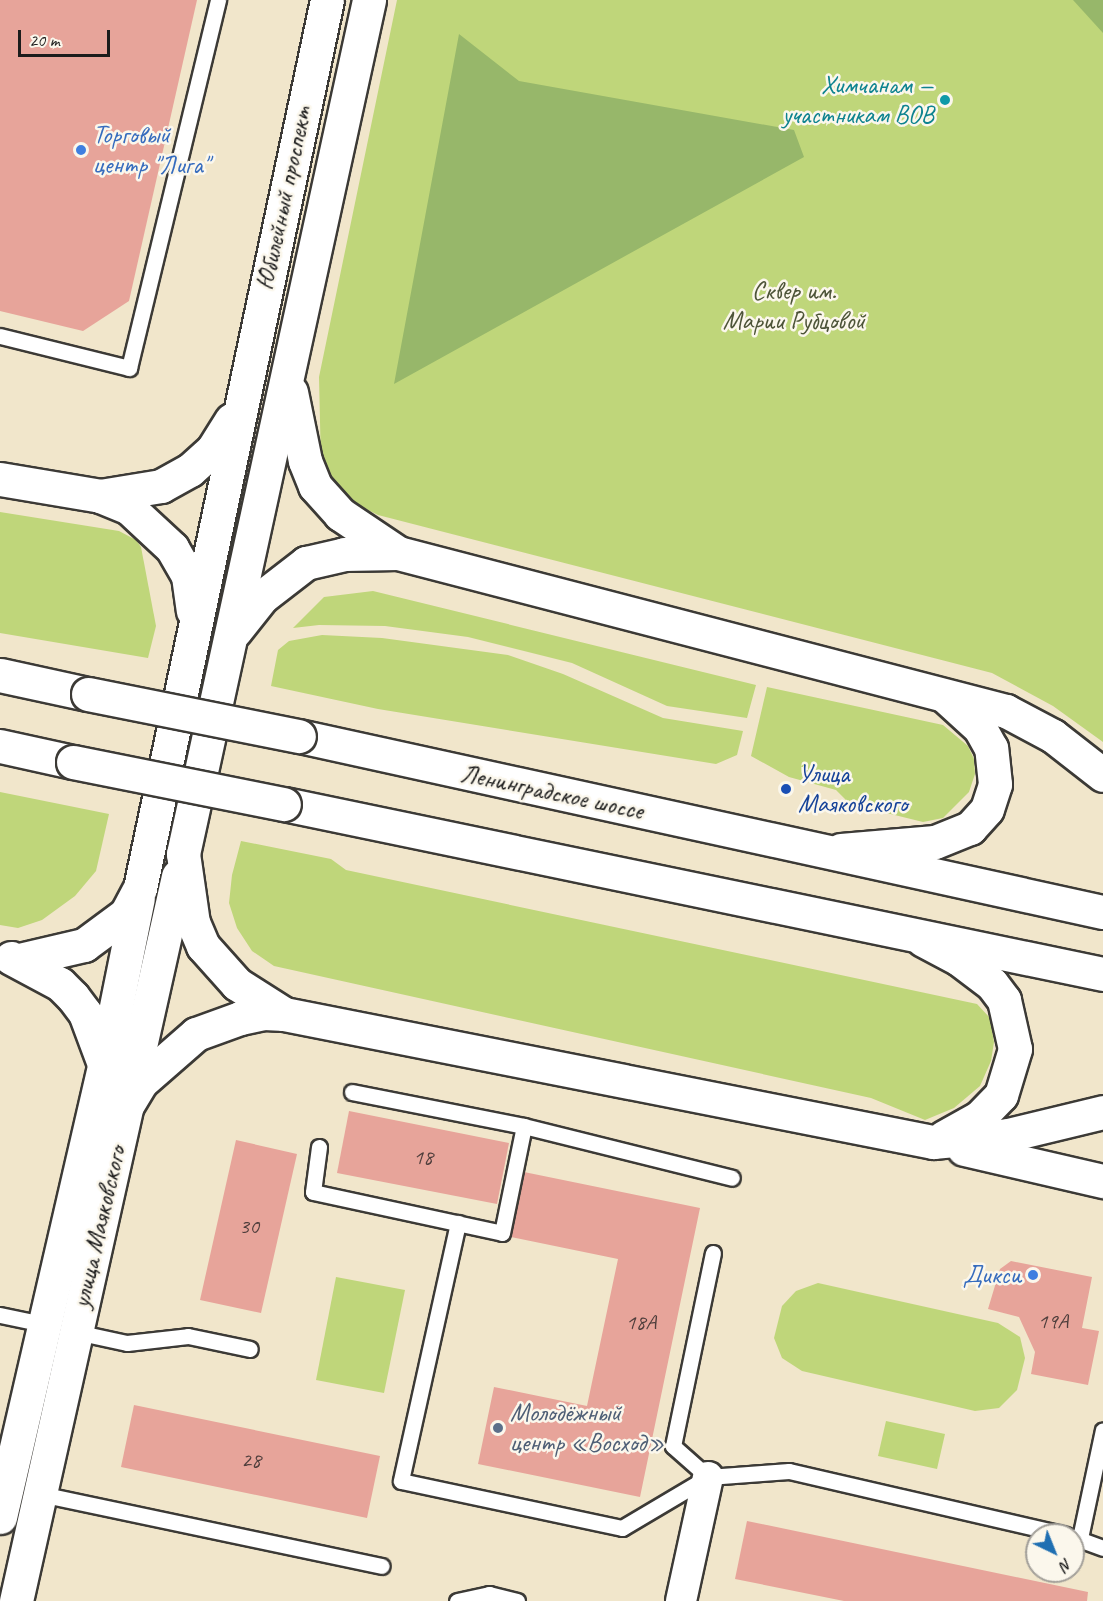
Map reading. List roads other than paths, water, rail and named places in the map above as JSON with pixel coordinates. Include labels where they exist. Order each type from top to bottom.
[{"type":"main road","name":"Юбилейный проспект","points":[[192,633],[327,0]]},
{"type":"main road","name":"Юбилейный проспект","points":[[230,638],[289,376],[369,0]]},
{"type":"main road","points":[[289,376],[296,424],[315,486],[340,514],[398,553]]},
{"type":"main road","points":[[100,496],[161,486],[190,470],[213,449],[242,396]]},
{"type":"main road","points":[[0,479],[100,496],[129,508],[172,548],[188,576],[193,603],[192,633]]},
{"type":"main road","points":[[230,638],[262,597],[306,563],[344,554],[398,553],[1006,711],[1030,722],[1103,775]]},
{"type":"main road","name":"улица Маяковского","points":[[0,1517],[6,1461],[43,1324],[104,1066],[192,633]]},
{"type":"main road","name":"улица Маяковского","points":[[16,1601],[230,638]]},
{"type":"main road","name":"Ленинградское шоссе","points":[[0,675],[299,736],[1103,912]]},
{"type":"main road","points":[[817,851],[934,842],[959,834],[980,819],[987,809],[995,784],[991,748],[972,719],[942,694]]},
{"type":"main road","points":[[0,746],[1103,974]]},
{"type":"main road","points":[[183,854],[186,892],[193,923],[203,946],[237,984],[284,1014]]},
{"type":"main road","points":[[10,958],[84,945],[126,914],[140,888]]},
{"type":"main road","points":[[908,933],[959,959],[992,984],[1004,1000],[1015,1049],[1001,1095],[999,1112],[1008,1136],[1044,1167]]},
{"type":"main road","points":[[10,958],[60,984],[73,997],[85,1013],[104,1066]]},
{"type":"main road","points":[[126,1107],[141,1082],[196,1034],[240,1018],[284,1014],[933,1142],[1103,1181]]},
{"type":"main road","points":[[933,1142],[961,1130],[1001,1095]]},
{"type":"main road","points":[[933,1142],[1008,1136],[1103,1112]]},
{"type":"street","points":[[681,1601],[708,1477]]},
{"type":"lane","points":[[0,336],[129,368],[218,0]]},
{"type":"lane","points":[[352,1092],[524,1126],[732,1179]]},
{"type":"lane","points":[[319,1147],[313,1192],[502,1233],[524,1126]]},
{"type":"lane","points":[[458,1223],[401,1481],[622,1528],[708,1477],[789,1471],[1025,1526]]},
{"type":"lane","points":[[708,1477],[673,1446],[714,1253]]},
{"type":"lane","points":[[0,1315],[43,1324]]},
{"type":"lane","points":[[76,1332],[127,1343],[188,1336],[250,1349]]},
{"type":"lane","points":[[1077,1523],[1103,1430]]},
{"type":"lane","points":[[40,1494],[382,1566]]},
{"type":"lane","points":[[1085,1541],[1103,1548]]},
{"type":"lane","points":[[457,1601],[489,1594],[517,1601]]},
{"type":"place","name":"Химчанам — участникам ВОВ","points":[[945,100]]},
{"type":"place","name":"Торговый центр \"Лига\"","points":[[81,150]]},
{"type":"place","name":"Улица Маяковского","points":[[786,789]]},
{"type":"place","name":"Дикси","points":[[1033,1275]]},
{"type":"place","name":"Молодёжный центр «Восход»","points":[[498,1428]]},
{"type":"park label","name":"Сквер им. Марии Рубцовой","points":[[794,306]]}]
